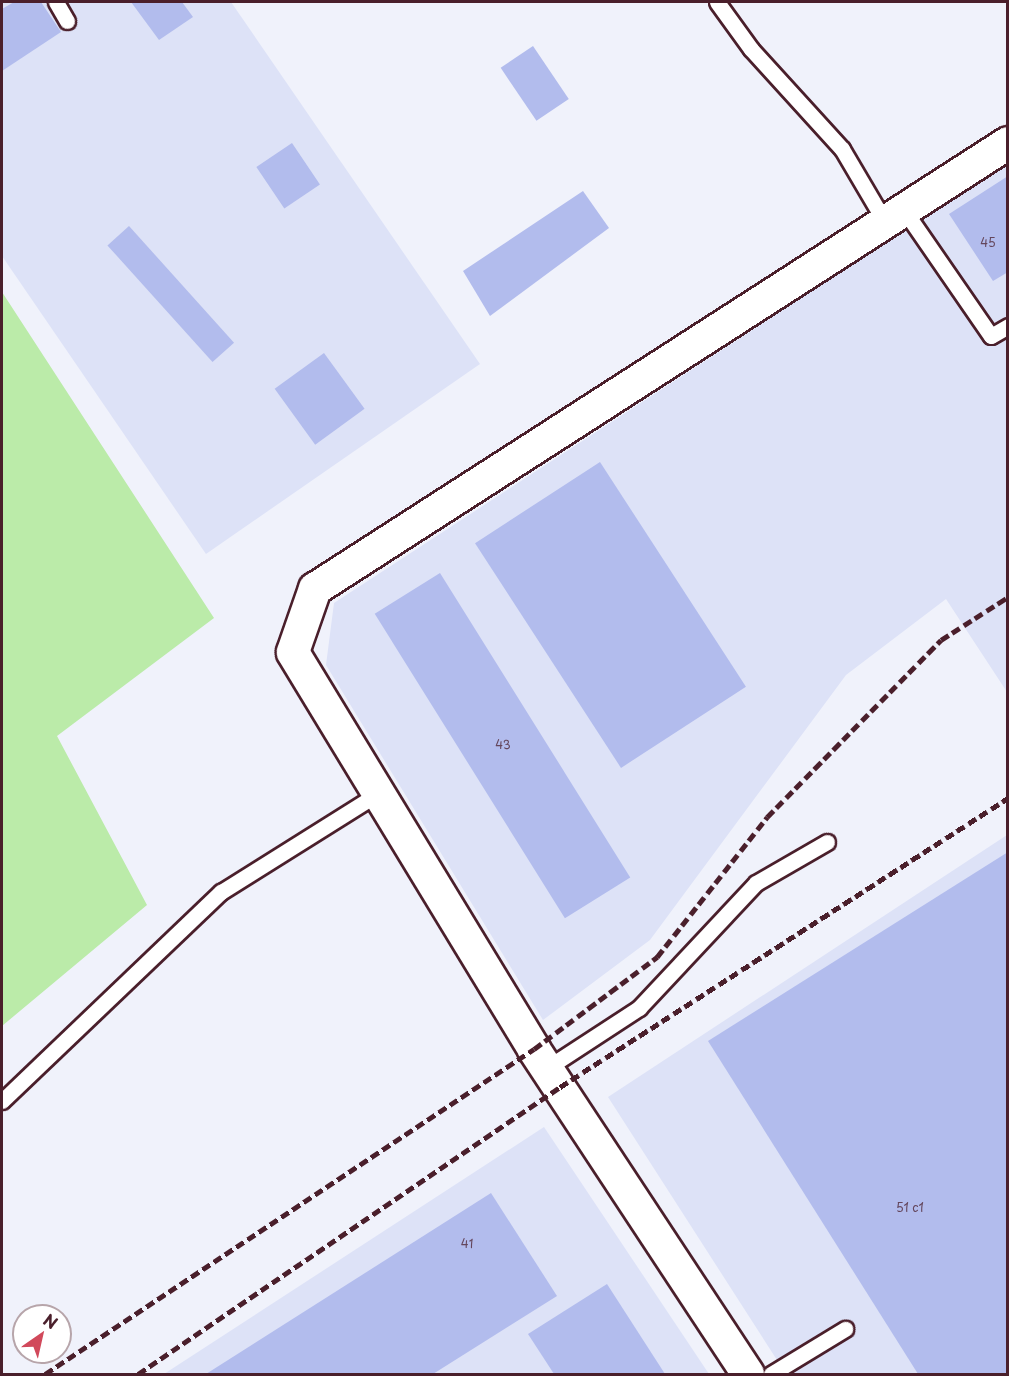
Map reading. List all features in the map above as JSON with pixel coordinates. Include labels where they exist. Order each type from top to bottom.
[{"type":"street","points":[[748,1374],[547,1068],[377,794],[293,652],[315,589],[1008,143]]},
{"type":"lane","points":[[56,2],[67,21]]},
{"type":"lane","points":[[717,2],[751,49],[842,149],[991,336],[1008,326]]},
{"type":"lane","points":[[2,1101],[221,892],[377,794]]},
{"type":"lane","points":[[547,1068],[639,1008],[756,883],[827,842]]},
{"type":"lane","points":[[771,1374],[845,1329]]},
{"type":"shaded area","points":[[2,2],[231,2],[480,364],[206,554],[2,256]]},
{"type":"shaded area","points":[[1007,164],[1007,692],[946,599],[846,675],[650,940],[543,1020],[326,665],[334,603]]},
{"type":"shaded area","points":[[1007,835],[1007,1374],[786,1374],[608,1097]]},
{"type":"shaded area","points":[[544,1127],[709,1374],[164,1374]]},
{"type":"green space","points":[[2,292],[214,618],[57,736],[147,905],[2,1026]]},
{"type":"building","points":[[14,2],[41,2],[61,32],[2,71],[2,9]]},
{"type":"building","points":[[131,2],[182,2],[193,17],[159,40]]},
{"type":"building","points":[[533,46],[569,99],[536,121],[501,68]]},
{"type":"building","points":[[292,143],[320,184],[284,208],[256,167]]},
{"type":"building","points":[[1008,176],[1008,272],[993,281],[949,214]]},
{"type":"building","points":[[583,191],[609,228],[490,316],[463,271]]},
{"type":"building","points":[[129,226],[234,343],[213,362],[107,245]]},
{"type":"building","points":[[324,353],[365,409],[315,445],[275,389]]},
{"type":"building","points":[[600,462],[746,687],[621,768],[475,543]]},
{"type":"building","points":[[440,573],[630,877],[565,918],[375,614]]},
{"type":"building","points":[[1008,852],[1008,1374],[918,1374],[708,1041]]},
{"type":"building","points":[[491,1193],[557,1296],[433,1374],[206,1374]]},
{"type":"building","points":[[607,1284],[665,1374],[554,1374],[528,1334]]},
{"type":"railway","points":[[45,1374],[534,1049],[657,957],[767,817],[941,640],[1008,597]]},
{"type":"railway","points":[[138,1374],[560,1087],[1008,798]]}]
